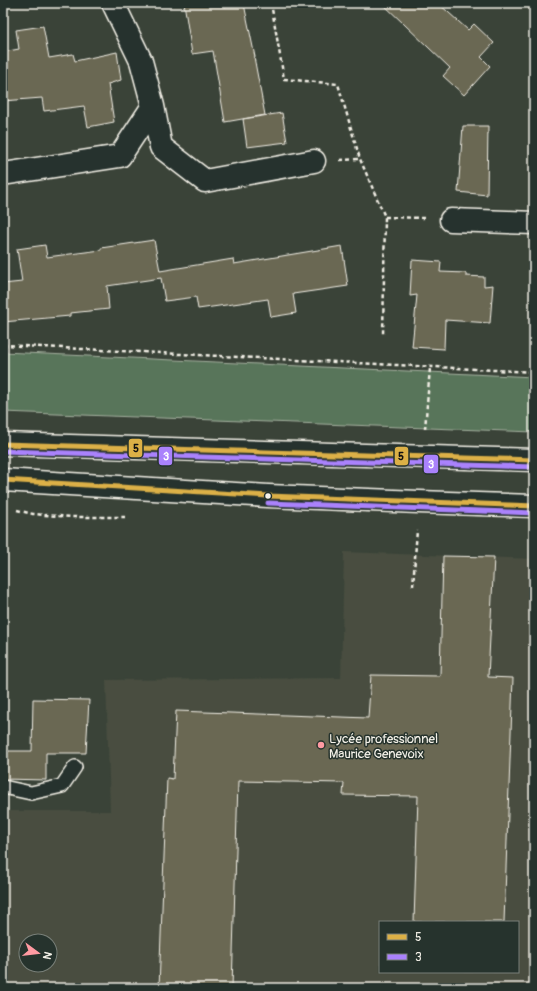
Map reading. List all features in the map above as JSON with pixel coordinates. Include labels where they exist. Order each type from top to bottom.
[{"type":"street","points":[[113,3],[141,61],[153,106],[161,148],[205,181],[314,161]]},
{"type":"street","points":[[3,174],[120,156],[153,106]]},
{"type":"street","points":[[450,220],[534,223]]},
{"type":"street","points":[[3,444],[534,460]]},
{"type":"street","points":[[3,480],[268,496],[534,506]]},
{"type":"lane","points":[[3,787],[31,792],[62,786],[75,767]]},
{"type":"path","points":[[271,3],[284,79],[338,84],[360,159],[385,217],[383,336]]},
{"type":"path","points":[[385,217],[450,220]]},
{"type":"path","points":[[3,345],[534,372]]},
{"type":"shaded area","name":"Lycée professionnel Maurice Genevoix","points":[[344,552],[534,559],[534,988],[3,988],[3,811],[110,811],[106,680],[341,678]]},
{"type":"green space","points":[[3,352],[534,377],[534,432],[3,412]]},
{"type":"building","points":[[184,3],[223,3],[224,7],[244,4],[265,115],[225,122],[213,51],[192,54]]},
{"type":"building","points":[[382,3],[438,3],[468,30],[474,24],[494,43],[481,57],[490,66],[464,95],[443,76],[450,68]]},
{"type":"building","points":[[43,26],[49,58],[73,54],[75,61],[117,52],[121,80],[108,84],[114,122],[88,127],[84,106],[44,111],[42,98],[3,101],[3,52],[19,49],[16,30]]},
{"type":"building","points":[[282,113],[287,142],[247,147],[243,119]]},
{"type":"building","points":[[463,126],[488,126],[487,195],[458,192]]},
{"type":"building","points":[[154,240],[160,271],[233,259],[234,264],[342,246],[348,286],[293,294],[296,313],[271,317],[268,299],[198,309],[196,297],[165,301],[161,278],[107,286],[109,309],[70,313],[70,316],[3,322],[3,284],[22,282],[17,249],[45,245],[47,257],[101,250],[101,248]]},
{"type":"building","points":[[412,260],[441,262],[440,272],[466,273],[466,276],[484,277],[484,286],[493,285],[490,323],[445,320],[444,349],[412,347],[417,295],[410,296]]},
{"type":"building","points":[[443,556],[494,557],[488,677],[513,678],[504,921],[414,921],[418,796],[343,795],[344,783],[238,781],[232,988],[159,988],[167,778],[173,779],[176,711],[368,718],[371,675],[440,676]]},
{"type":"building","points":[[33,699],[89,700],[86,753],[46,753],[46,780],[3,779],[3,751],[32,751]]},
{"type":"transit line","name":"5","points":[[3,444],[534,460]]},
{"type":"transit line","name":"3","points":[[3,451],[534,467]]},
{"type":"transit line","name":"5","points":[[3,480],[268,496],[534,506]]},
{"type":"transit line","name":"3","points":[[268,503],[534,513]]},
{"type":"place","name":"Lycée professionnel Maurice Genevoix","points":[[321,745]]}]
